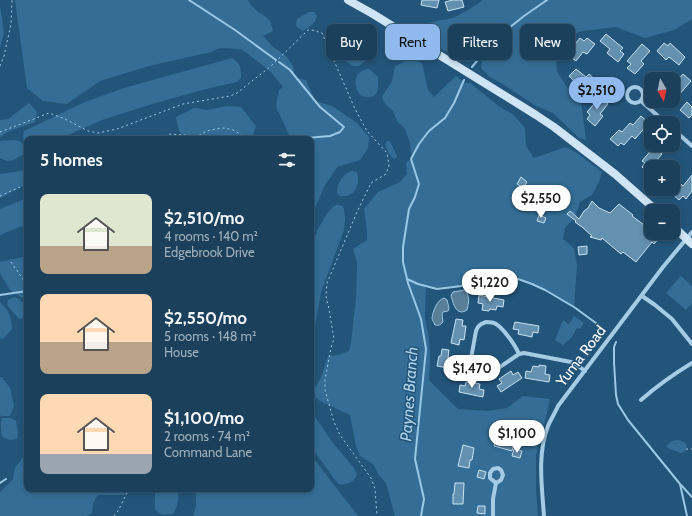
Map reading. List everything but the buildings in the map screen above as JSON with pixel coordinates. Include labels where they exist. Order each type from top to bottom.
[{"type":"street","points":[[348,0],[542,119],[601,163],[649,204]]},
{"type":"street","points":[[641,101],[658,116]]},
{"type":"street","points":[[680,135],[692,146]]},
{"type":"street","name":"Yuma Road","points":[[544,516],[542,451],[546,433],[552,417],[558,406],[642,296],[689,241],[692,232]]},
{"type":"street","points":[[680,233],[689,241]]},
{"type":"street","points":[[642,296],[672,319],[692,344]]},
{"type":"street","points":[[518,354],[515,345],[501,328],[494,323],[486,322],[477,326],[470,364],[471,369],[475,372],[485,374],[491,373],[518,354],[524,353],[571,362],[585,371]]},
{"type":"street","points":[[641,400],[676,372],[692,363]]},
{"type":"street","points":[[493,516],[493,499],[496,483]]},
{"type":"path","points":[[0,66],[4,56],[11,24],[12,0]]},
{"type":"path","points":[[0,132],[50,113],[88,131],[98,133],[117,129],[183,104],[230,96],[237,93],[270,66],[308,30],[322,33],[355,109],[367,131],[387,152],[389,165],[386,174],[371,183],[357,212],[327,283],[326,296],[334,339],[325,380],[325,390],[334,422],[340,435],[371,478],[375,489],[377,516]]},
{"type":"path","points":[[164,136],[170,134],[198,136],[207,131],[224,128],[242,136]]},
{"type":"path","points":[[0,196],[24,185]]},
{"type":"path","points":[[11,262],[24,281]]},
{"type":"path","points":[[686,449],[692,449]]},
{"type":"path","points":[[114,516],[128,492]]},
{"type":"shaded area","points":[[15,0],[248,0],[257,11],[268,19],[272,26],[273,31],[263,36],[272,46],[286,56],[293,66],[294,73],[297,78],[306,80],[315,101],[332,106],[357,123],[369,137],[368,148],[360,160],[337,167],[324,187],[314,211],[314,136],[289,136],[276,106],[279,90],[283,87],[271,72],[241,49],[220,48],[211,52],[149,66],[100,81],[67,104],[43,101],[27,88]]},
{"type":"shaded area","points":[[483,0],[692,0],[692,19],[674,30],[645,38],[616,27],[582,31],[575,34],[575,24],[520,24],[520,60],[556,60],[557,72],[567,87],[580,94],[586,140],[579,138],[553,113],[536,106],[490,77],[481,68],[483,60],[512,60],[512,24],[448,24],[448,52],[440,48],[440,24],[426,23],[453,18]]},
{"type":"shaded area","points":[[0,6],[4,33],[0,48]]},
{"type":"shaded area","points":[[309,12],[315,12],[316,18],[314,23],[303,31],[297,27],[297,19]]},
{"type":"shaded area","points":[[232,58],[239,64],[241,69],[241,78],[237,82],[152,104],[102,120],[66,136],[24,136],[24,139],[23,138],[24,131],[85,102],[124,88]]},
{"type":"shaded area","points":[[344,60],[365,60],[359,66],[353,66]]},
{"type":"shaded area","points":[[408,60],[422,63],[428,90],[434,97],[456,76],[465,83],[470,83],[500,107],[514,115],[525,128],[526,146],[534,158],[566,147],[577,153],[602,172],[599,182],[592,195],[580,202],[575,217],[565,228],[563,239],[574,248],[577,265],[574,307],[545,290],[518,279],[437,289],[426,286],[425,318],[429,337],[429,380],[458,409],[488,411],[507,408],[523,396],[550,399],[536,456],[538,516],[395,516],[386,483],[378,474],[374,465],[360,456],[356,446],[350,415],[320,401],[314,396],[314,389],[321,378],[328,356],[339,355],[349,351],[356,298],[357,262],[353,249],[367,240],[364,209],[378,192],[400,182],[407,174],[406,163],[412,158],[410,143],[405,129],[397,121],[393,111],[385,104],[382,97],[392,81],[395,66]]},
{"type":"shaded area","points":[[369,69],[378,77],[378,88],[374,96],[366,97],[360,95],[356,87],[356,79],[360,72]]},
{"type":"shaded area","points":[[29,103],[37,112],[35,122],[7,132],[0,137],[0,120],[8,119]]},
{"type":"shaded area","points":[[227,106],[241,107],[256,126],[253,136],[184,136],[179,131],[176,117],[194,108],[207,110]]},
{"type":"shaded area","points":[[16,140],[21,142],[24,144],[23,155],[7,161],[0,158],[0,141]]},
{"type":"shaded area","points":[[387,141],[391,143],[397,156],[394,159],[389,154],[385,144]]},
{"type":"shaded area","points":[[24,170],[24,186],[0,198],[0,174]]},
{"type":"shaded area","points":[[352,171],[357,172],[357,187],[350,195],[340,196],[337,193],[339,182],[345,174]]},
{"type":"shaded area","points":[[24,199],[24,225],[0,235],[0,209]]},
{"type":"shaded area","points":[[339,205],[344,209],[344,230],[321,292],[314,333],[314,240],[318,229],[328,212],[333,207]]},
{"type":"shaded area","points":[[24,257],[24,299],[10,290],[0,273],[0,262]]},
{"type":"shaded area","points":[[681,276],[692,286],[692,303],[686,310],[666,293]]},
{"type":"shaded area","points":[[465,290],[469,302],[468,307],[467,310],[460,312],[456,308],[451,295],[453,292]]},
{"type":"shaded area","points":[[14,297],[19,299],[24,304],[24,318],[19,319],[7,305],[8,300]]},
{"type":"shaded area","points":[[444,298],[447,300],[449,308],[448,311],[443,312],[442,314],[443,322],[439,325],[435,325],[432,319],[433,312],[437,303]]},
{"type":"shaded area","points":[[0,302],[9,314],[12,329],[3,339],[0,338]]},
{"type":"shaded area","points":[[574,316],[584,323],[580,329],[577,328],[572,337],[563,345],[555,340],[563,320],[569,324]]},
{"type":"shaded area","points":[[0,377],[2,377],[10,388],[14,406],[10,416],[0,415]]},
{"type":"shaded area","points":[[314,415],[333,443],[354,468],[357,475],[354,480],[349,483],[338,484],[314,451]]},
{"type":"shaded area","points":[[2,418],[11,418],[16,421],[18,433],[17,439],[10,440],[2,437]]},
{"type":"shaded area","points":[[678,440],[684,442],[687,446],[686,451],[681,453],[666,446],[672,441]]},
{"type":"shaded area","points":[[24,455],[24,492],[127,492],[125,495],[98,495],[93,503],[92,513],[87,516],[0,516],[0,492],[13,479],[15,468]]},
{"type":"shaded area","points":[[314,459],[358,516],[193,516],[196,506],[196,492],[314,492]]},
{"type":"shaded area","points":[[155,492],[178,492],[178,502],[173,514],[167,515],[159,513],[155,509]]},
{"type":"waterway","points":[[189,0],[235,30],[276,60]]},
{"type":"waterway","name":"Paynes Branch","points":[[472,67],[495,39],[547,0]]},
{"type":"waterway","points":[[279,62],[290,70],[320,107],[344,127],[340,132],[330,136],[314,137]]},
{"type":"waterway","name":"Paynes Branch","points":[[421,516],[424,499],[415,459],[426,349],[421,319],[408,283],[403,262],[403,247],[409,209],[419,184],[411,159],[419,144],[429,131],[445,118],[454,103],[464,80]]},
{"type":"waterway","points":[[407,279],[418,284],[437,289],[518,279],[545,290],[574,307],[600,326]]},
{"type":"waterway","points":[[0,295],[24,291]]},
{"type":"waterway","points":[[616,342],[614,347],[614,362],[618,404],[628,420],[680,484],[687,516]]},
{"type":"waterway","points":[[0,483],[6,479]]},
{"type":"waterway","points":[[681,485],[692,497]]}]
